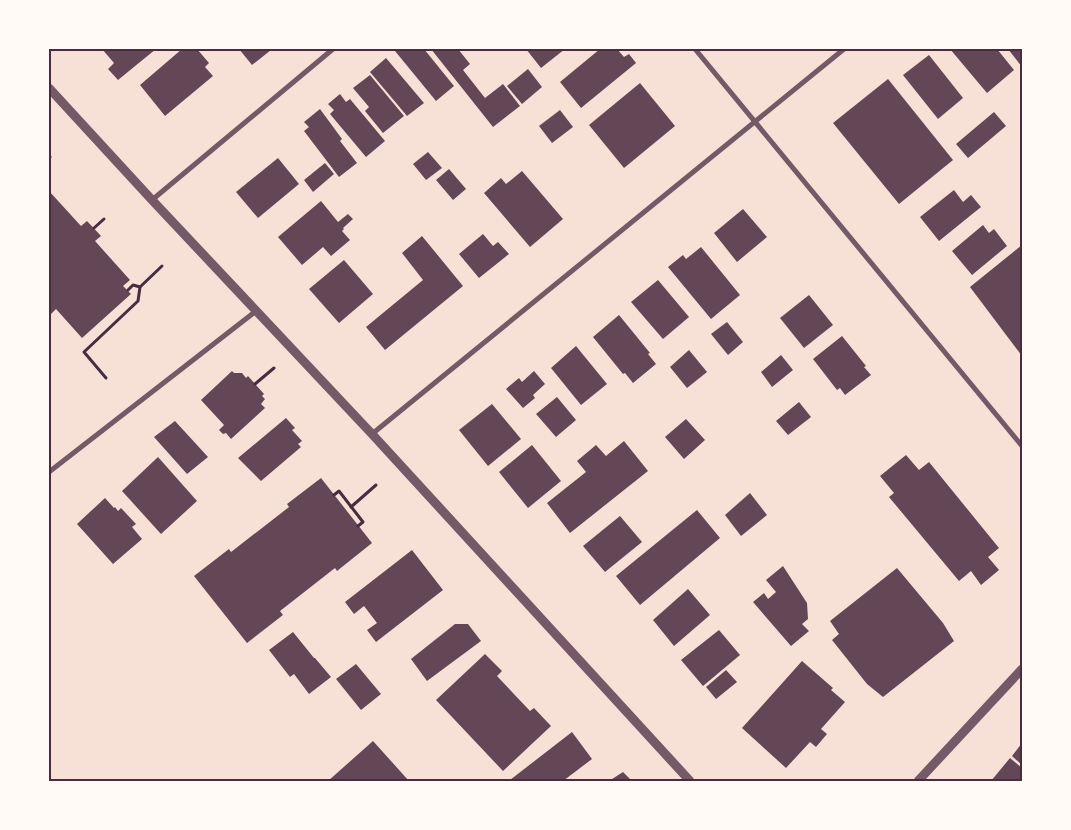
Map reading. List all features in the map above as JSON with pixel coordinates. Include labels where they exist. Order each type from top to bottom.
[{"type":"street","points":[[152,200],[334,49]]},
{"type":"street","points":[[695,49],[1022,446]]},
{"type":"street","points":[[372,434],[844,49]]},
{"type":"street","points":[[49,88],[372,434],[690,781]]},
{"type":"street","points":[[49,472],[256,311]]},
{"type":"street","points":[[918,781],[1022,669]]},
{"type":"path","points":[[94,228],[104,219]]},
{"type":"path","points":[[106,378],[84,352],[138,301],[140,287],[162,266]]},
{"type":"path","points":[[128,290],[132,285],[140,287]]},
{"type":"path","points":[[255,384],[274,368]]},
{"type":"path","points":[[351,507],[376,485]]},
{"type":"path","points":[[334,495],[339,491],[363,522],[358,526]]},
{"type":"building","points":[[102,49],[156,49],[118,80],[108,69],[114,63]]},
{"type":"building","points":[[182,49],[197,49],[209,63],[205,67],[213,76],[165,116],[140,85]]},
{"type":"building","points":[[239,49],[270,49],[271,50],[252,65]]},
{"type":"building","points":[[398,49],[424,49],[454,86],[436,101],[395,51]]},
{"type":"building","points":[[431,49],[458,49],[470,64],[463,70],[485,98],[503,84],[520,106],[493,127]]},
{"type":"building","points":[[526,49],[565,49],[541,68]]},
{"type":"building","points":[[600,49],[617,49],[624,57],[629,54],[636,63],[581,108],[560,82]]},
{"type":"building","points":[[950,49],[997,49],[1014,70],[987,93]]},
{"type":"building","points":[[1008,49],[1022,49],[1022,67]]},
{"type":"building","points":[[929,55],[963,98],[938,119],[903,75]]},
{"type":"building","points":[[386,58],[424,103],[407,116],[370,72]]},
{"type":"building","points":[[528,69],[542,87],[522,104],[507,86]]},
{"type":"building","points":[[370,75],[404,116],[383,133],[365,111],[369,107],[353,88]]},
{"type":"building","points":[[888,79],[953,160],[899,204],[833,123]]},
{"type":"building","points":[[640,83],[675,126],[624,168],[589,125]]},
{"type":"building","points":[[340,94],[346,102],[350,99],[385,141],[366,157],[330,114],[334,110],[328,104]]},
{"type":"building","points":[[320,109],[342,139],[340,141],[357,163],[339,177],[304,131],[309,127],[304,122]]},
{"type":"building","points":[[560,110],[573,127],[552,143],[539,126]]},
{"type":"building","points":[[994,112],[1006,126],[968,158],[956,144]]},
{"type":"building","points":[[428,152],[442,168],[426,180],[413,164]]},
{"type":"building","points":[[278,158],[299,184],[258,218],[236,192]]},
{"type":"building","points":[[325,163],[334,174],[313,192],[304,180]]},
{"type":"building","points":[[449,169],[466,189],[453,200],[436,180]]},
{"type":"building","points":[[522,171],[563,219],[530,247],[484,193],[501,178],[506,184]]},
{"type":"building","points":[[954,190],[963,202],[971,195],[981,207],[939,241],[920,217]]},
{"type":"building","points":[[49,191],[81,226],[87,221],[101,236],[95,241],[130,280],[123,286],[131,294],[82,338],[56,309],[49,316]]},
{"type":"building","points":[[321,201],[338,222],[348,214],[353,219],[342,231],[350,240],[331,256],[323,247],[302,265],[278,237]]},
{"type":"building","points":[[743,209],[767,237],[737,262],[714,233]]},
{"type":"building","points":[[983,225],[989,233],[994,229],[1007,246],[972,275],[952,251]]},
{"type":"building","points":[[483,234],[493,246],[498,242],[509,254],[479,278],[459,254]]},
{"type":"building","points":[[422,236],[463,286],[385,350],[366,327],[423,280],[402,253]]},
{"type":"building","points":[[1022,245],[1022,356],[970,287]]},
{"type":"building","points":[[701,247],[740,295],[711,319],[668,267],[683,255],[686,259]]},
{"type":"building","points":[[344,260],[373,294],[339,323],[309,289]]},
{"type":"building","points":[[658,280],[689,317],[663,339],[631,302]]},
{"type":"building","points":[[809,295],[833,325],[804,348],[780,318]]},
{"type":"building","points":[[619,315],[650,353],[648,354],[656,364],[633,383],[625,373],[623,374],[593,337]]},
{"type":"building","points":[[727,322],[743,342],[728,355],[711,334]]},
{"type":"building","points":[[842,336],[871,375],[845,395],[840,388],[837,390],[813,359]]},
{"type":"building","points":[[576,346],[607,384],[581,405],[551,368]]},
{"type":"building","points":[[689,350],[707,372],[687,388],[670,367]]},
{"type":"building","points":[[781,355],[793,370],[772,387],[761,372]]},
{"type":"building","points":[[232,371],[234,373],[242,373],[246,378],[248,376],[264,394],[262,396],[265,399],[261,404],[265,408],[231,439],[226,433],[223,434],[219,430],[224,425],[201,400]]},
{"type":"building","points":[[534,371],[545,384],[533,395],[535,398],[523,408],[506,389],[519,378],[522,382]]},
{"type":"building","points":[[557,397],[576,420],[556,437],[536,414]]},
{"type":"building","points":[[799,402],[811,417],[788,435],[776,421]]},
{"type":"building","points":[[492,404],[521,439],[488,466],[459,430]]},
{"type":"building","points":[[286,418],[295,428],[292,430],[302,441],[298,444],[301,447],[261,481],[238,458]]},
{"type":"building","points":[[686,419],[705,440],[684,459],[665,437]]},
{"type":"building","points":[[175,421],[208,457],[187,474],[154,437]]},
{"type":"building","points":[[624,441],[648,471],[570,533],[547,503],[586,472],[577,461],[596,445],[606,456]]},
{"type":"building","points":[[532,445],[561,481],[528,508],[499,472]]},
{"type":"building","points":[[906,455],[919,470],[929,462],[999,548],[988,557],[999,570],[981,585],[971,571],[959,581],[889,497],[894,493],[880,476]]},
{"type":"building","points":[[158,457],[197,501],[161,534],[122,491]]},
{"type":"building","points":[[321,478],[372,543],[337,571],[335,568],[280,611],[283,615],[247,643],[194,576],[229,549],[231,552],[289,507],[287,504]]},
{"type":"building","points":[[750,493],[767,515],[741,536],[725,515]]},
{"type":"building","points":[[105,498],[118,511],[121,508],[136,524],[132,527],[142,539],[113,564],[77,524]]},
{"type":"building","points":[[697,510],[720,538],[640,605],[616,576]]},
{"type":"building","points":[[620,516],[642,542],[605,572],[583,546]]},
{"type":"building","points":[[412,550],[443,590],[376,642],[367,630],[377,623],[364,606],[354,614],[345,602]]},
{"type":"building","points":[[783,566],[807,603],[808,619],[802,624],[809,631],[791,646],[753,602],[764,593],[768,599],[776,592],[766,580]]},
{"type":"building","points":[[897,568],[943,623],[954,641],[883,697],[867,684],[832,640],[839,634],[830,621]]},
{"type":"building","points":[[688,589],[710,615],[674,646],[653,620]]},
{"type":"building","points":[[455,624],[468,624],[481,641],[427,681],[411,659]]},
{"type":"building","points":[[719,630],[740,655],[703,686],[681,660]]},
{"type":"building","points":[[293,632],[331,677],[309,694],[294,674],[290,677],[269,650]]},
{"type":"building","points":[[485,654],[502,671],[497,676],[530,711],[534,708],[551,726],[503,771],[436,700]]},
{"type":"building","points":[[802,661],[833,688],[831,690],[845,702],[821,729],[827,734],[816,747],[810,742],[786,768],[742,728]]},
{"type":"building","points":[[356,664],[381,694],[361,710],[336,679]]},
{"type":"building","points":[[726,670],[737,682],[716,699],[706,687]]},
{"type":"building","points":[[572,732],[592,759],[563,781],[510,780]]},
{"type":"building","points":[[373,741],[409,781],[328,781]]},
{"type":"building","points":[[1022,743],[1022,765],[1012,756]]},
{"type":"building","points":[[1010,758],[1022,768],[1022,781],[991,781]]},
{"type":"building","points":[[623,772],[632,781],[609,781]]}]
